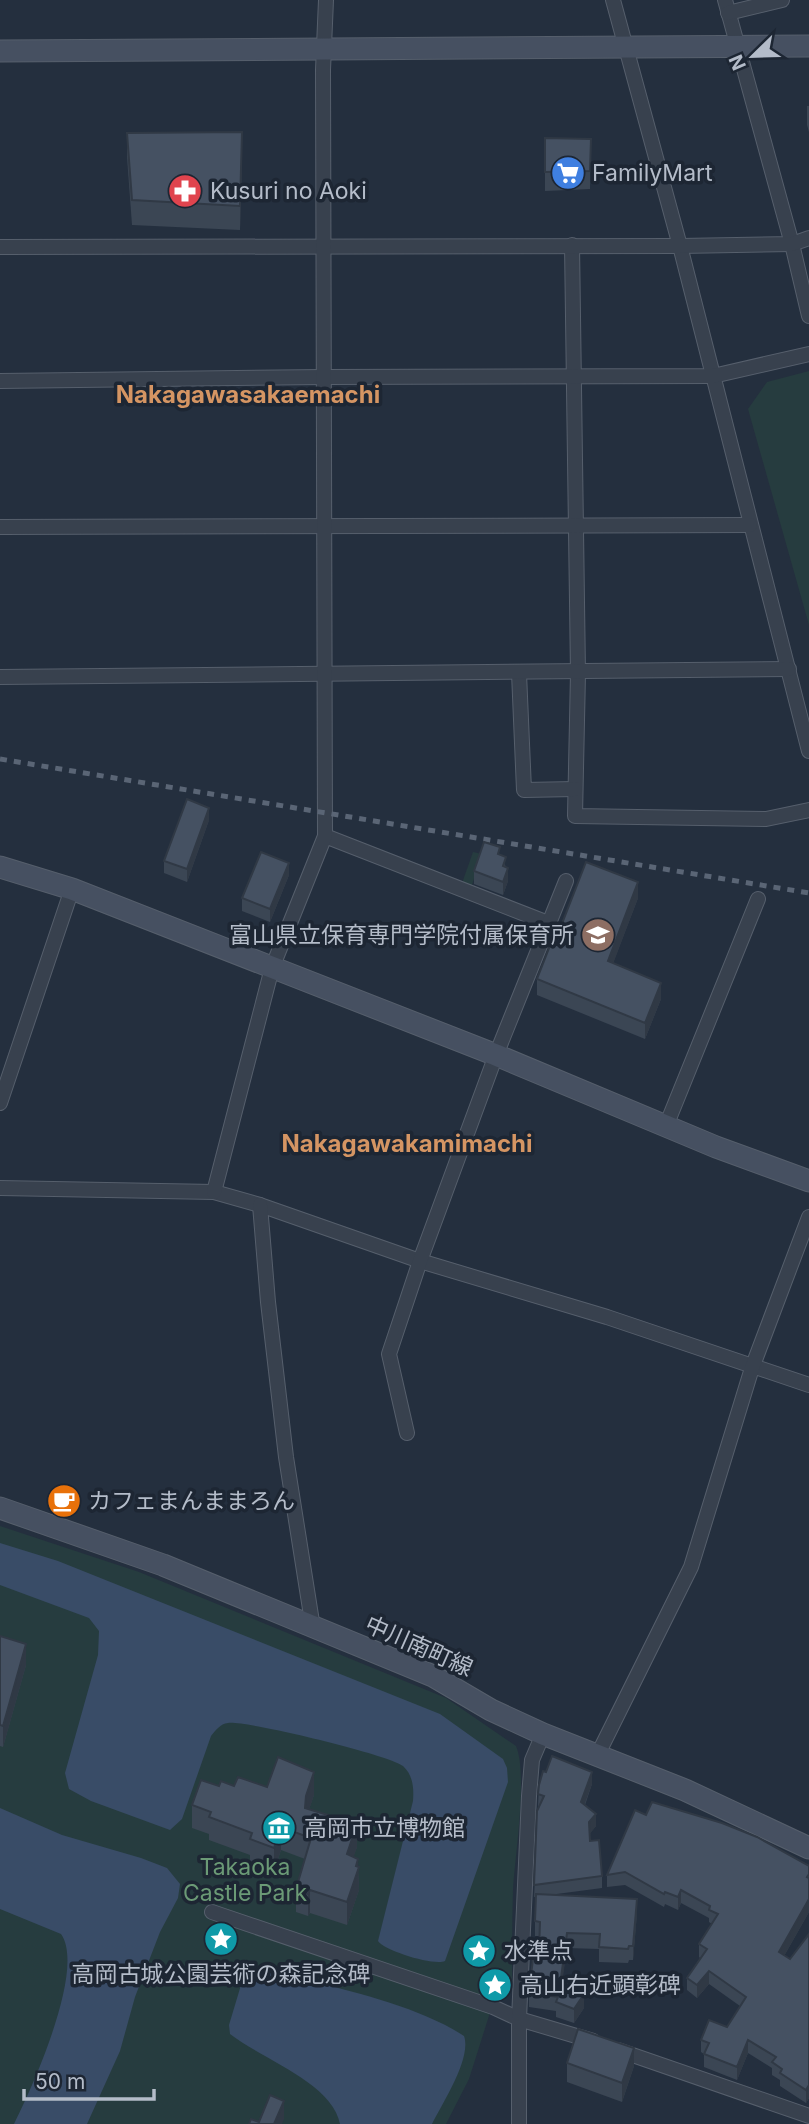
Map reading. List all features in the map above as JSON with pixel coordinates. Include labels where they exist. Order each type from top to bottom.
[{"type":"street","points":[[214,1192],[272,968],[325,836],[326,0]]},
{"type":"street","points":[[613,0],[680,246],[809,751]]},
{"type":"street","points":[[782,0],[727,7],[809,316]]},
{"type":"street","points":[[0,51],[809,46]]},
{"type":"street","points":[[0,247],[680,246],[792,244],[809,238]]},
{"type":"street","points":[[572,245],[578,673],[575,816],[766,819],[809,810]]},
{"type":"street","points":[[0,381],[713,376],[809,354]]},
{"type":"street","points":[[0,527],[750,525]]},
{"type":"street","points":[[0,677],[325,676],[789,669]]},
{"type":"street","points":[[519,673],[524,790],[575,789]]},
{"type":"street","points":[[325,836],[548,923]]},
{"type":"street","points":[[0,867],[72,889],[809,1181]]},
{"type":"street","points":[[407,1433],[390,1354],[495,1055],[566,881]]},
{"type":"street","points":[[0,1103],[4,1077],[72,889]]},
{"type":"street","points":[[666,1126],[758,899]]},
{"type":"street","points":[[0,1188],[214,1192],[260,1205],[421,1261],[607,1317],[809,1385]]},
{"type":"street","points":[[260,1205],[286,1457],[313,1629]]},
{"type":"street","points":[[598,1754],[691,1567],[752,1368],[809,1217]]},
{"type":"street","name":"中川南町線","points":[[0,1508],[163,1565],[313,1629],[433,1676],[491,1710],[543,1734],[727,1808],[809,1849]]},
{"type":"street","points":[[519,2124],[519,2019],[529,1796],[532,1760],[543,1734]]},
{"type":"street","points":[[212,1912],[809,2116]]},
{"type":"green space","points":[[809,371],[809,625],[748,409],[767,382]]},
{"type":"green space","points":[[473,852],[482,854],[470,891],[461,886]]},
{"type":"green space","name":"Takaoka Castle Park","points":[[0,1526],[139,1572],[446,1698],[516,1746],[521,1795],[513,1890],[512,1986],[494,2000],[469,2079],[446,2124],[0,2124]]},
{"type":"water","points":[[0,1543],[58,1561],[440,1714],[503,1759],[508,1782],[445,1961],[410,1957],[378,1941],[413,1801],[411,1778],[403,1766],[373,1754],[287,1732],[228,1723],[220,1726],[211,1736],[182,1819],[170,1830],[91,1801],[69,1789],[65,1773],[98,1655],[99,1631],[89,1618],[0,1585]]},
{"type":"water","points":[[0,1808],[62,1835],[167,1868],[180,1884],[178,1898],[160,1932],[135,1997],[120,2051],[87,2124],[14,2124],[54,2029],[67,1973],[67,1951],[61,1934],[0,1909]]},
{"type":"water","points":[[261,1969],[392,2003],[448,2026],[464,2036],[464,2056],[460,2068],[432,2124],[340,2124],[334,2109],[310,2084],[230,2034],[229,2025],[244,1975],[249,1971]]},
{"type":"building","name":"Kusuri no Aoki","points":[[242,132],[240,206],[132,200],[127,133]]},
{"type":"building","points":[[545,138],[591,139],[590,171],[545,172]]},
{"type":"building","points":[[187,799],[209,808],[187,869],[164,861]]},
{"type":"building","points":[[484,842],[500,847],[498,854],[506,857],[503,866],[508,868],[503,882],[474,871]]},
{"type":"building","points":[[261,852],[289,863],[270,909],[242,898]]},
{"type":"building","points":[[586,862],[638,882],[608,961],[661,983],[645,1023],[537,979]]},
{"type":"building","points":[[0,1636],[26,1644],[3,1726],[0,1725]]},
{"type":"building","points":[[552,1756],[592,1772],[581,1802],[596,1814],[589,1822],[590,1841],[599,1840],[602,1876],[534,1885],[537,1811],[544,1796],[538,1794],[539,1785]]},
{"type":"building","points":[[278,1757],[314,1772],[305,1808],[357,1824],[347,1854],[358,1859],[356,1866],[359,1867],[347,1902],[310,1890],[308,1894],[296,1889],[311,1838],[281,1827],[274,1848],[250,1839],[252,1833],[209,1817],[211,1812],[192,1805],[201,1780],[219,1786],[221,1781],[234,1786],[238,1777],[267,1787]]},
{"type":"building","points":[[652,1802],[722,1823],[757,1837],[809,1866],[809,1899],[779,1952],[790,1959],[809,1934],[809,2085],[806,2090],[780,2073],[782,2069],[772,2062],[776,2057],[748,2040],[737,2067],[704,2054],[709,2043],[701,2040],[709,2020],[727,2027],[746,1997],[709,1971],[697,1985],[687,1978],[707,1949],[699,1944],[718,1914],[709,1910],[710,1906],[681,1890],[678,1897],[665,1892],[664,1894],[625,1872],[607,1875],[635,1810],[646,1815]]},
{"type":"building","points":[[536,1894],[637,1899],[633,1946],[628,1949],[599,1947],[600,1934],[567,1933],[561,1978],[584,1994],[574,2009],[556,2002],[558,1997],[529,1993],[534,1950],[539,1951],[540,1922],[535,1921]]},
{"type":"building","points":[[578,2029],[634,2048],[622,2083],[567,2063]]},
{"type":"building","points":[[270,2095],[284,2101],[274,2124],[249,2124],[251,2119],[259,2122]]},
{"type":"railway","points":[[0,759],[809,893]]},
{"type":"place","name":"FamilyMart","points":[[568,173]]},
{"type":"place","name":"Kusuri no Aoki","points":[[185,191]]},
{"type":"place","name":"富山県立保育専門学院付属保育所","points":[[598,935]]},
{"type":"place","name":"カフェまんままろん","points":[[64,1501]]},
{"type":"place","name":"高岡市立博物館","points":[[279,1828]]},
{"type":"place","name":"高岡古城公園芸術の森記念碑","points":[[221,1939]]},
{"type":"place","name":"水準点","points":[[479,1951]]},
{"type":"place","name":"高山右近顕彰碑","points":[[495,1985]]},
{"type":"district","name":"Nakagawasakaemachi","points":[[248,395]]},
{"type":"district","name":"Nakagawakamimachi","points":[[407,1144]]}]
